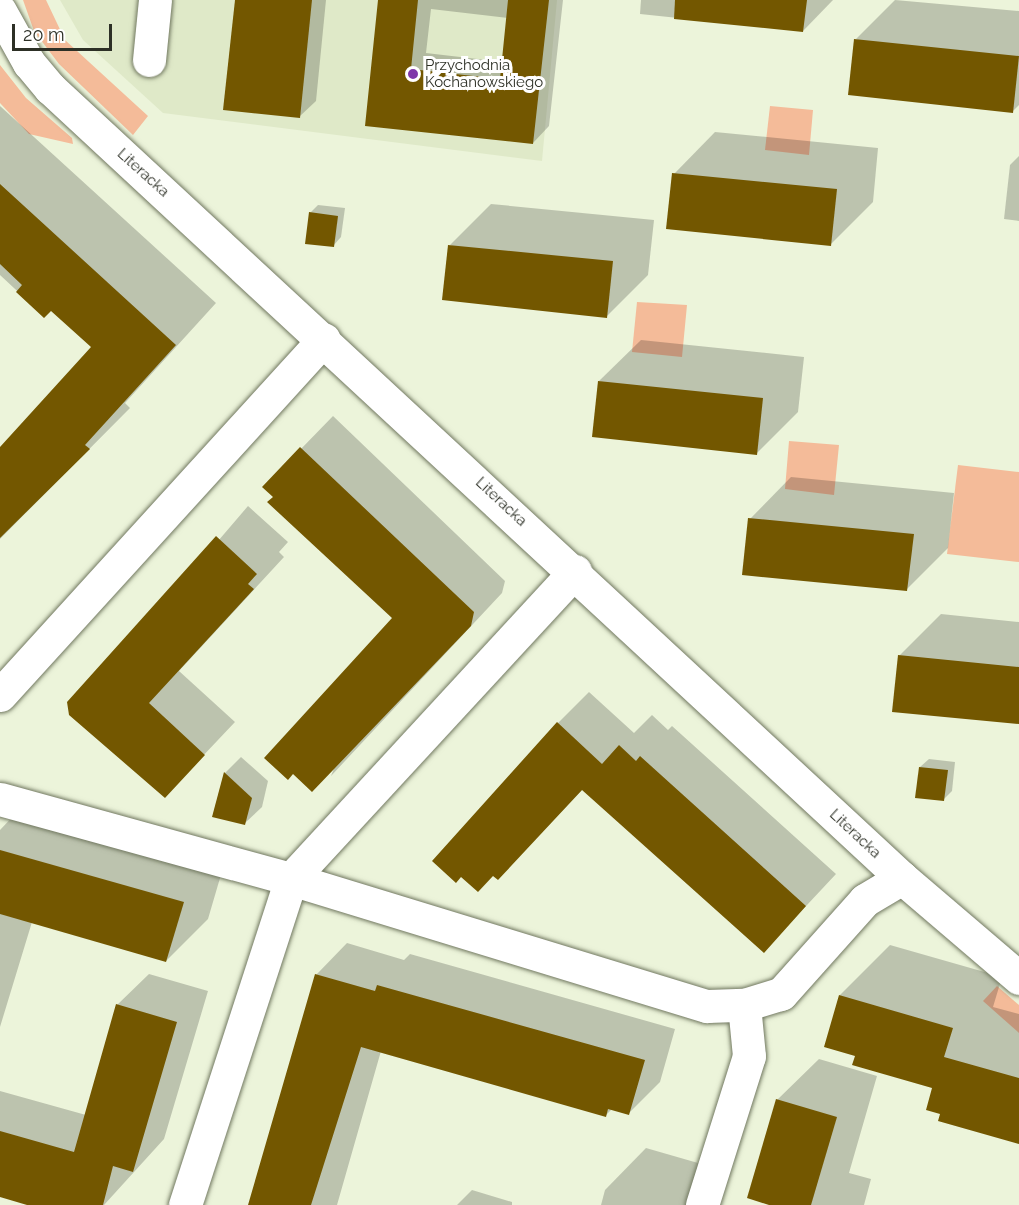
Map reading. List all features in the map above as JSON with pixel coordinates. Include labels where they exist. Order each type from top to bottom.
[{"type":"street","points":[[149,60],[155,0]]},
{"type":"street","name":"Literacka","points":[[0,11],[29,63],[50,88],[575,571],[902,878],[1019,978]]},
{"type":"street","points":[[0,694],[324,339]]},
{"type":"street","points":[[185,1205],[291,879],[575,571]]},
{"type":"street","points":[[0,799],[291,879],[707,1006],[744,1005],[781,994],[865,900],[902,878]]},
{"type":"street","points":[[702,1205],[749,1056],[744,1005]]},
{"type":"shaded area","points":[[23,0],[46,0],[65,40],[148,116],[133,135],[59,64],[34,31]]},
{"type":"shaded area","points":[[60,0],[557,0],[542,161],[163,113],[83,40]]},
{"type":"shaded area","points":[[0,65],[26,98],[72,138],[73,144],[29,134],[0,103]]},
{"type":"shaded area","points":[[770,106],[813,110],[809,155],[765,150]]},
{"type":"shaded area","points":[[637,302],[687,305],[682,357],[632,352]]},
{"type":"shaded area","points":[[789,441],[839,445],[834,495],[785,489]]},
{"type":"shaded area","points":[[958,465],[1019,472],[1019,562],[947,554]]},
{"type":"shaded area","points":[[997,986],[1019,1005],[1019,1033],[983,1001]]},
{"type":"building","points":[[235,0],[312,0],[300,118],[223,110]]},
{"type":"building","name":"Przychodnia Kochanowskiego","points":[[378,0],[418,0],[411,69],[500,79],[508,0],[549,0],[533,144],[365,126]]},
{"type":"building","points":[[675,0],[807,0],[803,32],[674,19]]},
{"type":"building","points":[[854,39],[1019,56],[1013,113],[848,95]]},
{"type":"building","points":[[672,173],[837,189],[831,246],[666,229]]},
{"type":"building","points":[[0,184],[176,345],[85,445],[90,449],[0,538],[0,447],[91,347],[51,311],[44,318],[16,292],[22,285],[0,264]]},
{"type":"building","points":[[309,212],[338,216],[334,247],[305,244]]},
{"type":"building","points":[[448,245],[613,261],[607,318],[442,300]]},
{"type":"building","points":[[598,381],[763,398],[757,455],[592,437]]},
{"type":"building","points":[[300,447],[474,612],[471,626],[312,792],[293,774],[288,780],[264,758],[392,618],[267,502],[273,497],[262,487]]},
{"type":"building","points":[[748,518],[914,534],[907,591],[742,575]]},
{"type":"building","points":[[216,536],[257,574],[248,584],[254,589],[149,703],[205,755],[165,798],[69,715],[67,702]]},
{"type":"building","points":[[898,655],[1019,667],[1019,724],[892,712]]},
{"type":"building","points":[[557,722],[602,764],[619,745],[636,761],[640,756],[806,906],[764,953],[582,790],[498,880],[493,876],[478,892],[461,877],[456,883],[432,861]]},
{"type":"building","points":[[919,767],[948,770],[944,801],[915,798]]},
{"type":"building","points":[[224,772],[252,798],[245,825],[212,817]]},
{"type":"building","points":[[0,850],[184,902],[166,962],[0,914]]},
{"type":"building","points":[[315,974],[375,991],[377,985],[645,1060],[629,1115],[608,1109],[606,1117],[361,1047],[311,1205],[248,1205]]},
{"type":"building","points":[[839,995],[953,1028],[944,1057],[1019,1078],[1019,1144],[938,1121],[940,1114],[926,1110],[932,1088],[852,1065],[855,1056],[824,1047]]},
{"type":"building","points":[[116,1004],[177,1022],[133,1172],[113,1166],[103,1205],[27,1205],[0,1197],[0,1131],[74,1152]]},
{"type":"building","points":[[776,1099],[837,1117],[811,1205],[769,1205],[747,1198]]},
{"type":"place","name":"Przychodnia Kochanowskiego","points":[[413,74]]}]
